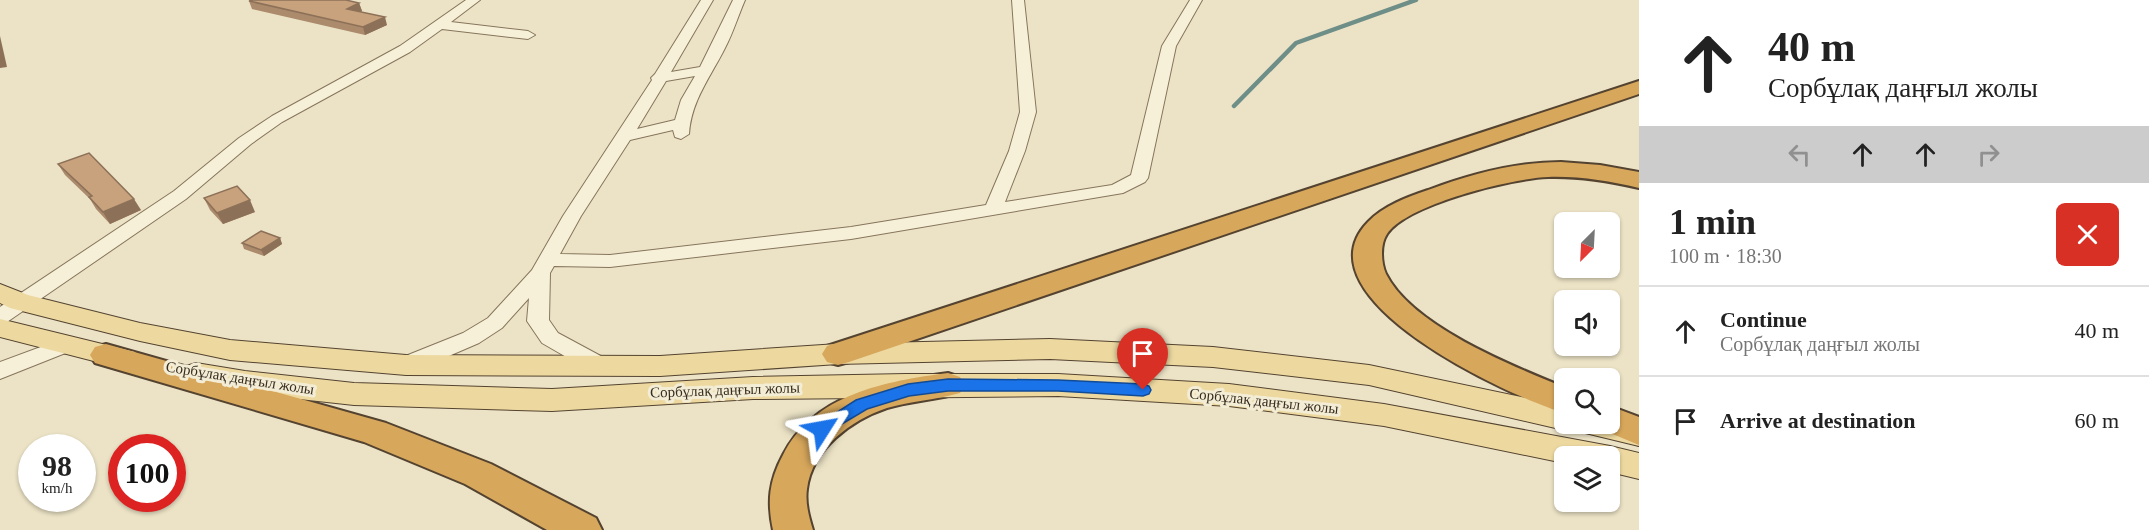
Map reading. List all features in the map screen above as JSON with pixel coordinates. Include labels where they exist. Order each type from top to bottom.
[{"type":"highway","points":[[838,354],[1639,87]]},
{"type":"highway","points":[[1554,396],[1464,354],[1413,322],[1392,304],[1370,271],[1369,241],[1383,221],[1407,207],[1515,172],[1587,170],[1639,180]]},
{"type":"highway","points":[[106,356],[374,432],[478,474],[582,530]]},
{"type":"highway","points":[[793,530],[787,512],[786,494],[792,472],[802,452],[822,429],[837,418],[870,401],[908,390],[948,385]]},
{"type":"highway","points":[[1620,424],[1639,433]]},
{"type":"main road","name":"Сорбұлақ даңғыл жолы","points":[[6,304],[230,350],[406,365],[660,366],[838,354],[1050,349],[1213,357],[1369,375],[1554,416]]},
{"type":"main road","name":"Сорбұлақ даңғыл жолы","points":[[0,328],[106,356],[245,382],[354,394],[552,400],[786,387],[1058,385],[1229,395],[1384,415],[1554,448]]},
{"type":"main road","points":[[786,357],[801,362],[806,367],[805,374],[799,380],[786,387]]},
{"type":"main road","points":[[1620,429],[1639,433]]},
{"type":"main road","points":[[1620,461],[1639,466]]},
{"type":"street","points":[[6,304],[171,202],[244,141],[306,103],[373,68],[474,0]]},
{"type":"street","points":[[994,208],[1017,152],[1028,112],[1018,0]]},
{"type":"street","points":[[545,266],[677,255],[851,233],[1117,189],[1139,178],[1169,46],[1196,0]]},
{"type":"street","points":[[406,365],[471,338],[495,323],[545,266],[572,216],[623,138],[704,5],[736,5],[681,128],[623,138]]},
{"type":"street","points":[[440,25],[528,35]]},
{"type":"street","points":[[658,78],[707,70]]},
{"type":"street","points":[[545,266],[538,321],[550,338],[602,367]]},
{"type":"street","points":[[0,371],[65,345]]},
{"type":"building","points":[[346,0],[359,3],[347,9],[385,17],[363,27],[249,1]]},
{"type":"building","points":[[89,153],[134,199],[103,212],[89,197],[92,196],[58,164]]},
{"type":"building","points":[[237,186],[250,200],[217,213],[204,198]]},
{"type":"building","points":[[261,231],[280,238],[261,250],[242,243]]},
{"type":"waterway","points":[[1234,106],[1296,43],[1416,0]]},
{"type":"route","points":[[822,429],[862,404],[908,390],[948,385],[1058,385],[1143,390]]}]
